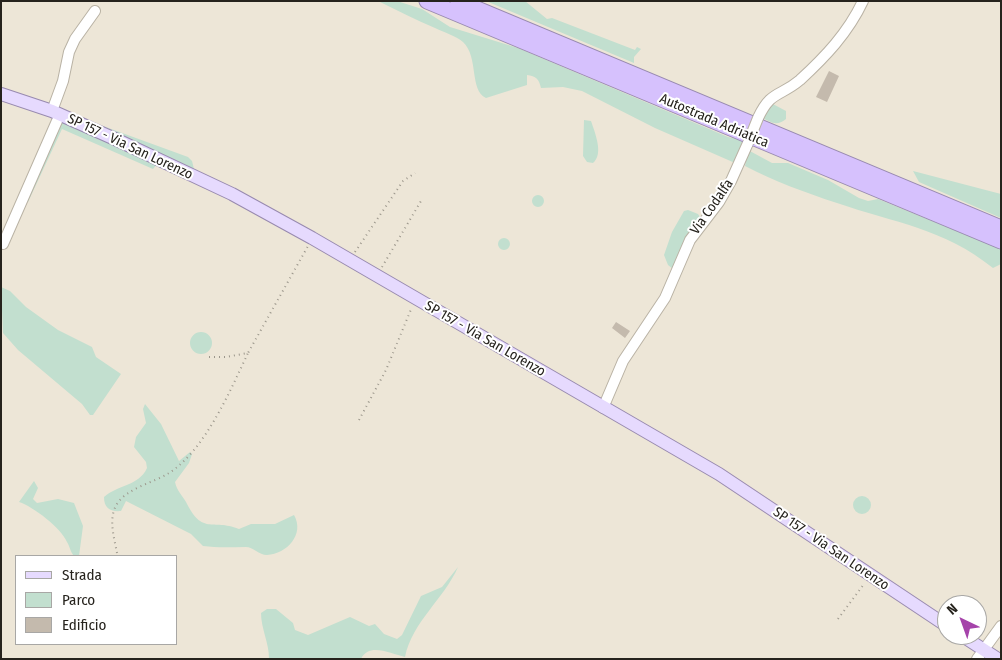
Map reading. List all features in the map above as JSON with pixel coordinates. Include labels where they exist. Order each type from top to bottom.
[{"type":"highway","name":"Autostrada Adriatica","points":[[428,1],[1001,241]]},
{"type":"highway","name":"Autostrada Adriatica","points":[[458,1],[1001,228]]},
{"type":"main road","name":"SP 157 - Via San Lorenzo","points":[[1,94],[56,112],[232,194],[312,238],[719,474],[937,620]]},
{"type":"main road","points":[[971,645],[980,654],[998,659]]},
{"type":"street","name":"Via Codalfa","points":[[603,408],[623,361],[666,298],[690,240],[719,202],[731,181],[767,100],[798,81],[838,42],[852,22],[863,1]]},
{"type":"street","points":[[3,244],[56,112],[69,52],[75,39],[95,11]]},
{"type":"street","points":[[980,654],[1001,626]]},
{"type":"path","points":[[350,260],[403,181],[415,173]]},
{"type":"path","points":[[377,276],[421,201]]},
{"type":"path","points":[[117,553],[112,519],[116,506],[126,495],[169,473],[195,448],[215,416],[248,352],[312,238]]},
{"type":"path","points":[[359,420],[386,370],[416,298]]},
{"type":"path","points":[[209,357],[233,356],[248,352]]},
{"type":"path","points":[[838,619],[870,576]]},
{"type":"green space","points":[[378,1],[397,1],[422,9],[450,27],[518,48],[728,137],[744,141],[735,163],[655,128],[582,91],[563,87],[541,88],[537,78],[530,75],[527,75],[527,85],[486,98],[477,88],[471,56],[463,42]]},
{"type":"green space","points":[[486,1],[525,1],[547,19],[552,18],[635,50],[637,47],[641,49],[634,57],[634,63]]},
{"type":"green space","points":[[771,103],[786,111],[786,119],[776,123],[760,117]]},
{"type":"green space","points":[[59,120],[158,163],[153,169],[62,129],[28,202],[25,200]]},
{"type":"green space","points":[[584,120],[591,121],[598,143],[598,154],[593,163],[587,162],[583,156]]},
{"type":"green space","points":[[103,126],[188,157],[192,161],[194,169]]},
{"type":"green space","points":[[748,150],[772,163],[788,163],[828,180],[859,198],[868,201],[878,199],[1001,249],[1001,264],[993,268],[956,244],[937,235],[825,199],[767,177],[745,166]]},
{"type":"green space","points":[[913,171],[1001,194],[1001,218],[919,182]]},
{"type":"green space","points":[[540,195],[543,196],[543,206],[536,207],[533,206],[532,199],[533,196]]},
{"type":"green space","points":[[688,210],[698,214],[700,217],[673,269],[668,265],[664,255],[672,232],[684,211]]},
{"type":"green space","points":[[506,238],[509,239],[509,249],[502,250],[499,249],[498,242],[499,239]]},
{"type":"green space","points":[[1,287],[10,291],[26,307],[58,330],[92,347],[96,357],[121,374],[93,415],[90,415],[82,404],[18,350],[3,333]]},
{"type":"green space","points":[[201,332],[209,335],[212,343],[209,351],[201,354],[193,351],[190,343],[193,335]]},
{"type":"green space","points":[[145,404],[161,424],[179,461],[190,452],[192,454],[189,463],[175,482],[184,500],[198,519],[203,523],[239,529],[251,524],[275,524],[294,515],[297,529],[296,536],[292,542],[281,551],[267,555],[261,554],[249,547],[203,546],[191,534],[126,501],[121,511],[114,511],[106,507],[104,497],[139,478],[147,468],[146,462],[134,447],[136,437],[146,423],[143,409]]},
{"type":"green space","points":[[34,481],[38,488],[33,499],[37,503],[58,499],[74,503],[83,526],[79,555],[74,555],[64,536],[53,525],[32,508],[19,502]]},
{"type":"green space","points":[[862,496],[868,499],[871,505],[868,511],[862,514],[856,511],[853,505],[856,499]]},
{"type":"green space","points":[[458,567],[445,590],[414,633],[405,657],[375,650],[369,651],[361,659],[269,659],[261,613],[267,609],[276,609],[293,623],[295,630],[308,635],[350,617],[369,626],[375,624],[384,634],[397,639],[402,635],[421,596],[442,587]]},
{"type":"building","points":[[829,71],[839,76],[827,102],[816,97]]},
{"type":"building","points":[[616,322],[630,331],[625,338],[612,328]]}]
